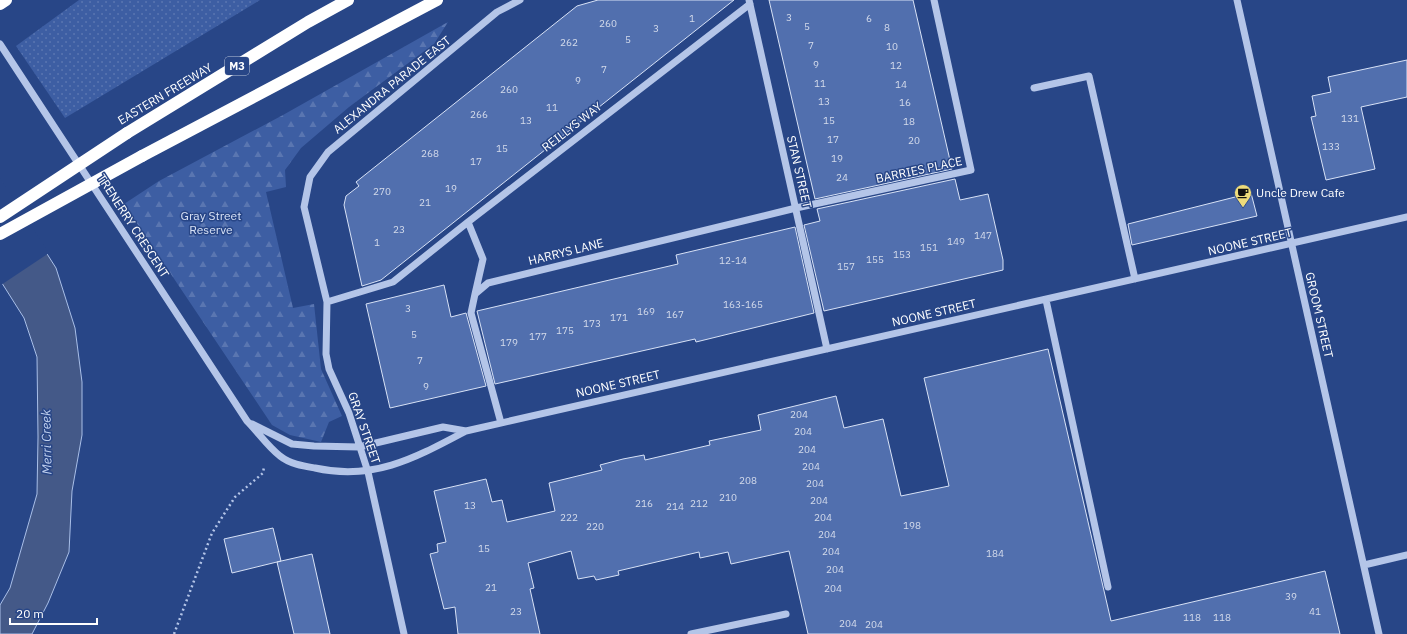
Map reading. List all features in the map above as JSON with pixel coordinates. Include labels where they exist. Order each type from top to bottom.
[{"type":"highway","points":[[0,4],[6,0]]},
{"type":"highway","name":"EASTERN FREEWAY","points":[[0,218],[127,133],[308,22],[348,0]]},
{"type":"highway","points":[[0,234],[142,156],[436,0]]},
{"type":"street","name":"ALEXANDRA PARADE EAST","points":[[304,207],[310,177],[328,152],[497,12],[520,0]]},
{"type":"street","name":"BARRIES PLACE","points":[[796,208],[971,170],[934,0]]},
{"type":"street","name":"GROOM STREET","points":[[1237,0],[1379,634]]},
{"type":"street","name":"STAN STREET","points":[[749,2],[828,349]]},
{"type":"street","name":"REILLYS WAY","points":[[327,302],[393,282],[749,2]]},
{"type":"street","name":"TRENERRY CRESCENT","points":[[0,44],[247,421],[281,457],[298,465],[330,472],[368,472]]},
{"type":"street","points":[[1034,88],[1089,76],[1135,279]]},
{"type":"street","name":"GRAY STREET","points":[[304,207],[327,302],[326,354],[329,369],[349,413],[368,472],[404,634]]},
{"type":"street","name":"HARRYS LANE","points":[[475,294],[488,283],[796,208]]},
{"type":"street","name":"NOONE STREET","points":[[368,472],[383,469],[411,458],[466,431],[1407,217]]},
{"type":"street","points":[[468,222],[483,259],[471,313],[501,423]]},
{"type":"street","points":[[1046,300],[1108,587]]},
{"type":"street","name":"TRENERRY CRESCENT","points":[[247,421],[292,444],[359,447]]},
{"type":"street","name":"NOONE STREET","points":[[359,447],[443,427],[466,431]]},
{"type":"street","points":[[1364,565],[1407,555]]},
{"type":"street","points":[[692,634],[786,614]]},
{"type":"path","points":[[174,634],[212,533],[235,497],[263,473]]},
{"type":"green space","points":[[79,0],[260,0],[65,118],[16,46]]},
{"type":"green space","name":"Gray Street Reserve","points":[[448,22],[434,44],[349,107],[301,148],[285,170],[286,187],[266,192],[293,308],[314,304],[321,369],[342,416],[329,422],[321,442],[290,435],[272,425],[124,204],[159,181],[283,115]]},
{"type":"water","name":"Merri Creek","points":[[0,180],[56,268],[75,328],[82,382],[82,435],[72,491],[69,552],[48,603],[32,634],[0,634],[0,605],[10,588],[37,494],[38,437],[37,357],[24,318],[0,280]]},
{"type":"pier","points":[[0,178],[49,253],[1,285],[0,283]]},
{"type":"building","points":[[598,0],[734,0],[381,280],[362,286],[344,205],[346,196],[359,186],[356,182],[577,6]]},
{"type":"building","points":[[769,0],[913,0],[952,169],[815,199]]},
{"type":"building","points":[[1407,60],[1407,97],[1361,107],[1375,169],[1326,180],[1311,117],[1316,116],[1312,96],[1331,92],[1328,77]]},
{"type":"building","points":[[955,179],[960,200],[988,194],[1003,260],[1003,270],[824,311],[804,225],[820,221],[817,209]]},
{"type":"building","points":[[1251,193],[1257,216],[1132,245],[1128,224]]},
{"type":"building","points":[[795,227],[814,313],[696,342],[695,339],[495,384],[477,311],[678,264],[676,255]]},
{"type":"building","points":[[444,285],[451,317],[466,313],[486,386],[390,408],[366,304]]},
{"type":"building","points":[[1048,349],[1111,621],[1325,571],[1340,634],[808,634],[789,551],[731,564],[728,552],[700,558],[699,552],[618,571],[619,575],[596,580],[594,576],[578,579],[571,551],[528,563],[534,588],[530,589],[540,634],[458,634],[455,607],[444,609],[430,554],[438,552],[437,544],[446,542],[434,491],[486,479],[492,502],[502,500],[507,522],[555,511],[549,483],[602,470],[600,465],[623,459],[644,455],[645,460],[710,445],[709,441],[761,430],[758,415],[836,396],[844,428],[883,419],[901,496],[949,486],[924,378]]},
{"type":"building","points":[[273,528],[281,561],[232,573],[224,539]]},
{"type":"building","points":[[312,554],[330,634],[294,634],[277,562]]},
{"type":"place","name":"Uncle Drew Cafe","points":[[1243,208]]}]
